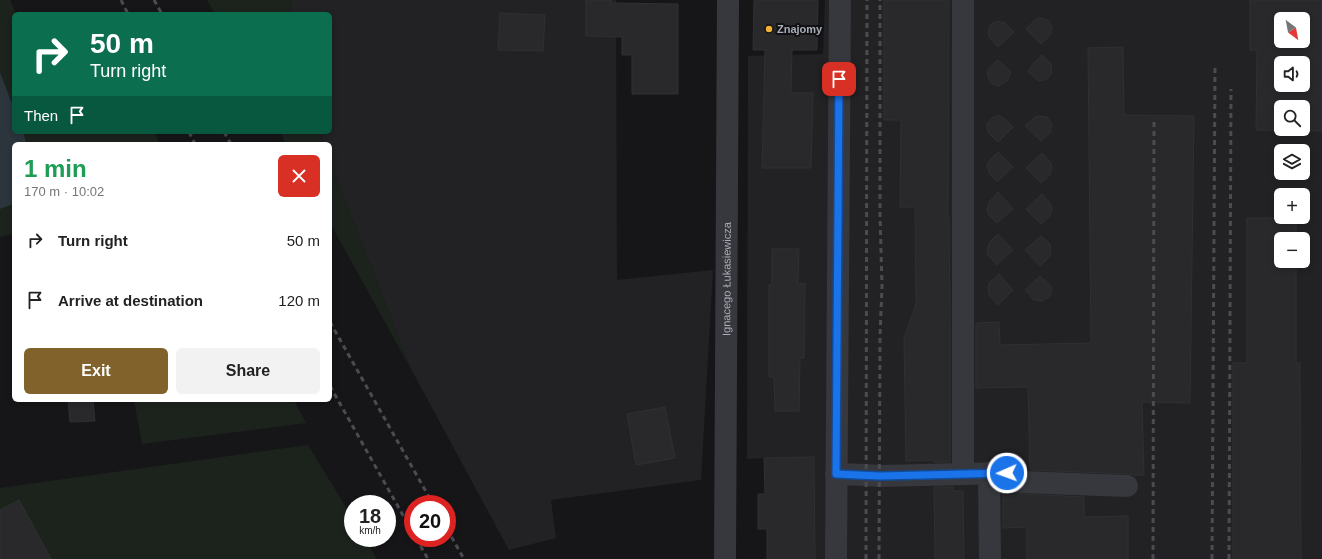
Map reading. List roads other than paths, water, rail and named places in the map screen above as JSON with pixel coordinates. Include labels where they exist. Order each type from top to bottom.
[{"type":"street","name":"Ignacego Łukasiewicza","points":[[725,559],[728,0]]},
{"type":"street","points":[[836,559],[840,0]]},
{"type":"street","points":[[963,0],[963,474]]},
{"type":"street","points":[[989,473],[990,559]]},
{"type":"street","points":[[836,474],[880,476],[1007,473],[1021,482],[1127,486]]},
{"type":"railway","points":[[121,0],[127,12]]},
{"type":"railway","points":[[154,0],[161,12]]},
{"type":"railway","points":[[866,559],[867,0]]},
{"type":"railway","points":[[879,559],[880,336],[882,286],[880,215],[880,0]]},
{"type":"railway","points":[[1212,559],[1215,67]]},
{"type":"railway","points":[[1229,559],[1231,89]]},
{"type":"railway","points":[[1153,559],[1154,118]]},
{"type":"railway","points":[[190,134],[194,142]]},
{"type":"railway","points":[[225,134],[230,142]]},
{"type":"railway","points":[[332,326],[428,495]]},
{"type":"railway","points":[[332,390],[404,517]]},
{"type":"railway","points":[[456,545],[464,559]]},
{"type":"railway","points":[[421,547],[428,559]]},
{"type":"place","name":"Znajomy","points":[[769,29]]}]
